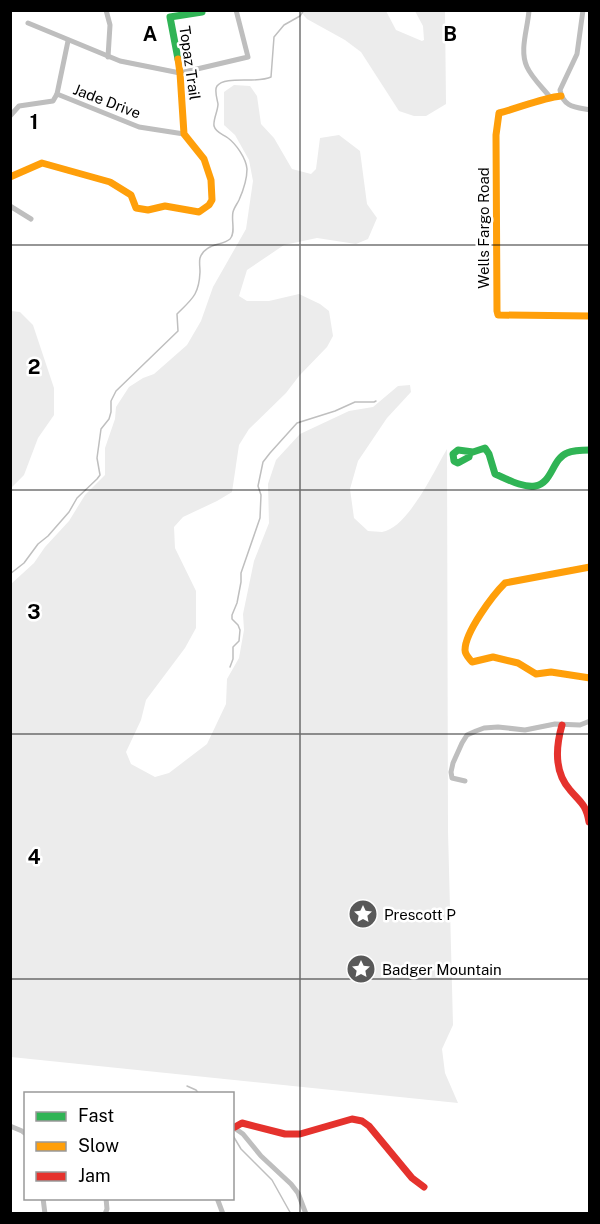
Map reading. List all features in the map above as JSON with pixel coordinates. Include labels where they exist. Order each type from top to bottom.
[{"type":"street","points":[[106,10],[110,25],[108,57]]},
{"type":"street","points":[[28,23],[120,61],[180,73],[248,57],[236,10]]},
{"type":"street","points":[[529,10],[524,50],[525,65],[550,97]]},
{"type":"street","points":[[583,10],[578,54],[560,90],[561,96],[568,105],[590,110]]},
{"type":"street","name":"Topaz Trail","points":[[184,134],[180,73],[170,17],[202,12]]},
{"type":"street","points":[[10,116],[19,106],[53,101],[57,94],[68,41]]},
{"type":"street","name":"Jade Drive","points":[[57,94],[139,127],[184,134]]},
{"type":"street","name":"Wells Fargo Road","points":[[561,96],[550,97],[500,113],[496,135],[497,311],[498,315],[590,316]]},
{"type":"street","points":[[10,177],[42,163],[110,182],[130,195],[136,208],[148,210],[165,206],[199,212],[212,200],[211,180],[204,159],[184,134]]},
{"type":"street","points":[[10,206],[31,219]]},
{"type":"street","points":[[470,452],[485,448],[490,452],[492,470],[495,474],[538,486],[564,453],[590,450]]},
{"type":"street","points":[[590,567],[506,584],[501,587],[468,636],[465,647],[466,655],[472,662],[493,657],[518,663],[536,674],[551,672],[590,678]]},
{"type":"street","points":[[465,781],[452,778],[451,772],[467,735],[484,728],[525,730],[555,724],[580,725],[590,721]]},
{"type":"street","points":[[562,725],[558,742],[560,774],[564,783],[586,806],[589,822]]},
{"type":"street","points":[[234,1127],[242,1124],[285,1134],[300,1134],[352,1119],[362,1121],[369,1126],[412,1178],[424,1187]]},
{"type":"street","points":[[10,1126],[24,1132]]},
{"type":"street","points":[[234,1127],[291,1184],[298,1193],[306,1214]]},
{"type":"street","points":[[218,1200],[224,1214]]},
{"type":"shaded area","points":[[300,11],[386,11],[396,30],[422,41],[424,40],[423,26],[415,11],[445,11],[446,104],[426,116],[414,116],[399,111],[361,52],[345,40],[307,19]]},
{"type":"shaded area","points":[[234,85],[250,86],[257,96],[261,124],[274,138],[292,169],[311,174],[316,169],[320,138],[339,135],[360,151],[367,204],[377,218],[368,239],[356,244],[317,238],[284,245],[247,270],[239,296],[247,301],[269,301],[299,294],[329,311],[333,336],[327,347],[286,393],[249,429],[239,445],[232,492],[183,517],[174,527],[175,548],[196,591],[196,628],[185,648],[146,700],[141,720],[126,752],[131,764],[155,777],[169,773],[207,744],[226,704],[227,679],[239,658],[244,630],[243,614],[254,561],[269,523],[268,484],[276,460],[300,434],[349,411],[373,407],[398,386],[410,385],[411,392],[387,418],[358,461],[350,489],[354,518],[368,531],[382,532],[392,528],[411,510],[447,449],[448,831],[453,1025],[442,1049],[445,1073],[458,1103],[11,1057],[11,584],[34,563],[69,521],[85,495],[105,475],[105,448],[115,419],[116,407],[129,387],[154,374],[187,345],[201,321],[213,287],[246,229],[253,181],[249,160],[235,135],[224,125],[224,92]]},
{"type":"shaded area","points":[[11,311],[20,312],[33,325],[54,388],[54,415],[38,438],[24,475],[11,488]]},
{"type":"waterway","points":[[10,574],[24,563],[38,544],[69,512],[77,498],[100,475],[97,458],[101,429],[109,419],[111,401],[116,391],[178,331],[177,314],[191,300],[196,291],[202,253],[210,247],[227,241],[232,236],[233,212],[243,189],[247,169],[245,160],[237,148],[214,126],[218,104],[217,86],[227,81],[258,80],[271,77],[274,37],[284,25],[300,16],[304,10]]},
{"type":"waterway","points":[[230,667],[233,647],[239,641],[240,630],[232,619],[232,615],[237,603],[241,573],[260,518],[261,495],[258,486],[263,462],[297,423],[355,402],[376,401]]},
{"type":"waterway","points":[[187,1086],[198,1092]]},
{"type":"waterway","points":[[234,1137],[241,1149],[272,1180],[291,1214]]},
{"type":"traffic: fast","points":[[178,59],[170,17],[202,12]]},
{"type":"traffic: fast","points":[[470,452],[469,457],[458,463],[454,461],[453,454],[458,450],[473,452],[485,448],[495,474],[515,483],[535,486],[545,481],[562,456],[575,451],[590,450]]},
{"type":"traffic: slow","points":[[10,177],[42,163],[110,182],[131,195],[136,208],[148,210],[165,206],[199,212],[209,205],[212,200],[211,180],[204,159],[184,134],[178,59]]},
{"type":"traffic: slow","points":[[561,96],[499,113],[496,135],[497,311],[498,315],[590,316]]},
{"type":"traffic: slow","points":[[590,567],[505,583],[474,624],[465,650],[472,662],[493,657],[518,663],[536,674],[551,672],[590,678]]},
{"type":"traffic: jam","points":[[562,725],[558,741],[561,775],[584,807],[589,822]]},
{"type":"traffic: jam","points":[[235,1127],[242,1123],[285,1134],[300,1134],[352,1119],[362,1121],[369,1126],[412,1178],[424,1187]]},
{"type":"place","name":"Prescott P","points":[[363,914]]},
{"type":"place","name":"Badger Mountain","points":[[361,969]]}]
